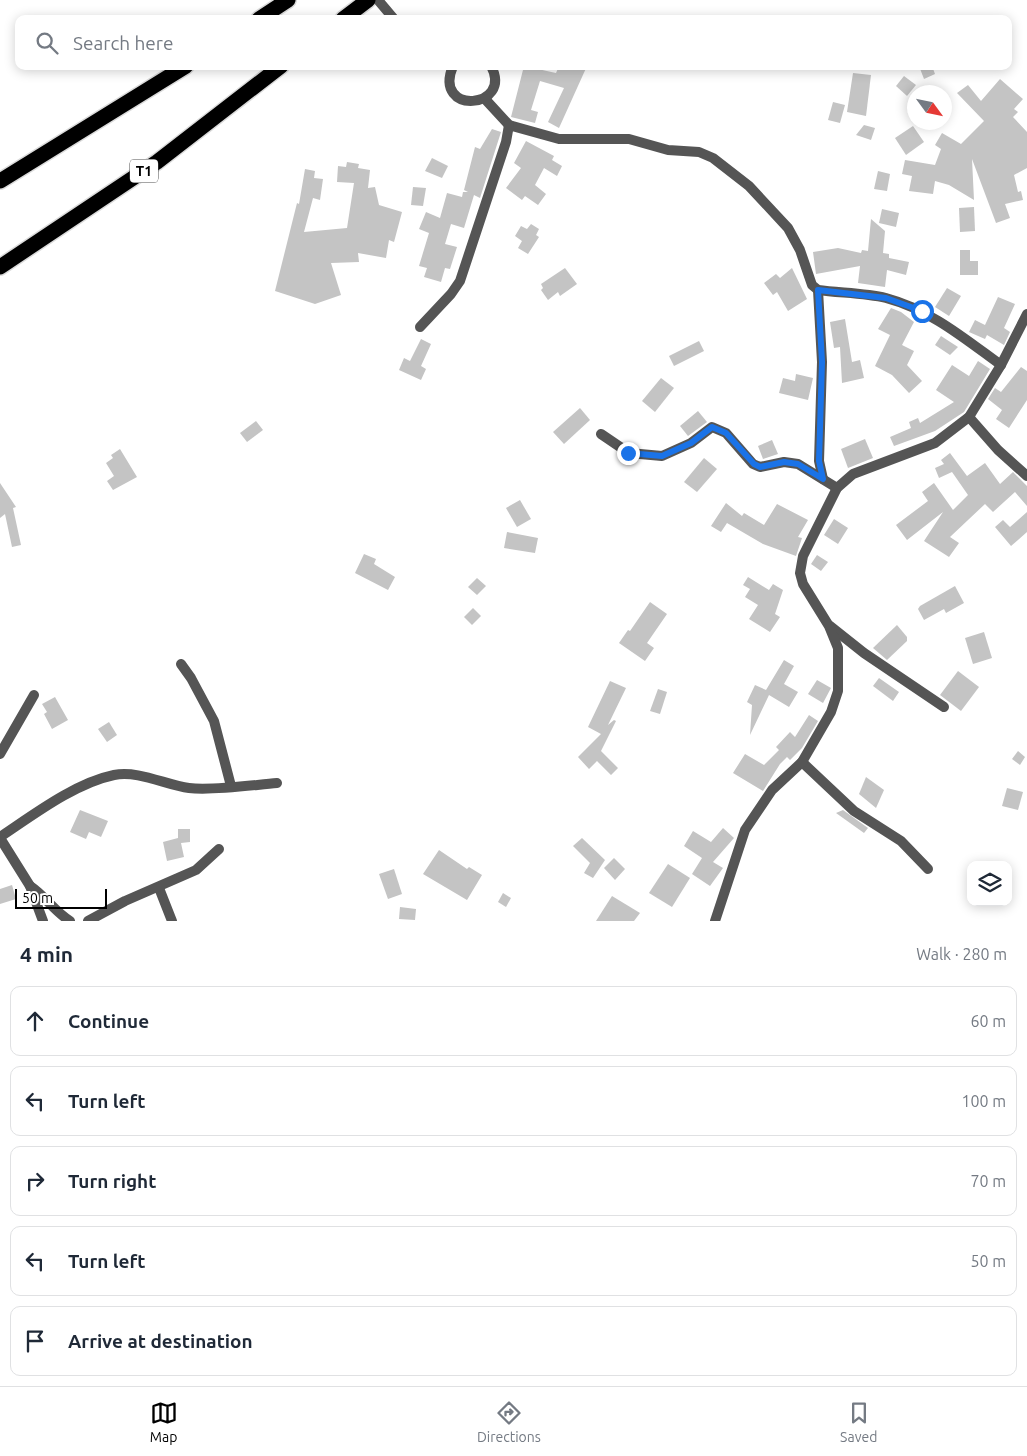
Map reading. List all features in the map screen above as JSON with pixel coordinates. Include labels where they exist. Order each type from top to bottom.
[{"type":"highway","points":[[266,15],[288,0]]},
{"type":"highway","points":[[348,15],[368,0]]},
{"type":"highway","points":[[0,180],[179,70]]},
{"type":"highway","name":"T1","points":[[0,267],[157,162],[276,70]]},
{"type":"street","points":[[378,0],[391,15]]},
{"type":"street","points":[[451,70],[448,76],[451,90],[460,100],[472,103],[490,94],[495,82],[492,70]]},
{"type":"street","points":[[485,98],[509,125],[559,139],[629,139],[668,150],[699,152],[713,158],[750,186],[788,228],[800,250],[812,285],[818,290],[886,298],[922,311],[934,317],[1001,365]]},
{"type":"street","points":[[420,327],[451,294],[460,281],[506,142],[509,125]]},
{"type":"street","points":[[818,290],[822,362],[819,461],[823,479]]},
{"type":"street","points":[[715,921],[745,830],[772,790],[802,762],[831,712],[838,691],[838,648],[830,626],[803,584],[800,573],[803,556],[837,488],[854,474],[935,443],[969,417],[1001,365],[1027,314]]},
{"type":"street","points":[[969,417],[998,450],[1027,476]]},
{"type":"street","points":[[601,434],[628,453],[662,456],[691,443],[712,427],[726,433],[754,464],[760,467],[784,462],[798,464],[837,488]]},
{"type":"street","points":[[830,626],[944,708]]},
{"type":"street","points":[[181,664],[191,678],[214,721],[231,786]]},
{"type":"street","points":[[0,754],[34,695]]},
{"type":"street","points":[[802,762],[854,811],[901,841],[928,869]]},
{"type":"street","points":[[43,921],[30,886],[0,838],[57,800],[96,781],[115,775],[129,775],[190,789],[277,784]]},
{"type":"street","points":[[88,921],[196,870],[219,849]]},
{"type":"street","points":[[30,886],[43,894],[63,917],[70,921]]},
{"type":"street","points":[[159,888],[172,921]]},
{"type":"building","points":[[523,70],[542,70],[556,73],[557,70],[585,70],[559,128],[548,122],[564,88],[540,81],[531,110],[538,112],[535,123],[511,117]]},
{"type":"building","points":[[921,70],[934,70],[935,74],[924,79]]},
{"type":"building","points":[[853,73],[871,75],[866,116],[847,112]]},
{"type":"building","points":[[904,76],[916,85],[907,85],[907,96],[896,86]]},
{"type":"building","points":[[1000,79],[1023,99],[1014,109],[1018,112],[1013,117],[1027,132],[1027,168],[1014,175],[1018,192],[1021,191],[1023,200],[1005,204],[1010,218],[996,223],[972,159],[974,200],[949,185],[935,181],[933,194],[909,191],[912,176],[902,174],[905,160],[935,165],[941,149],[935,145],[942,133],[961,144],[984,121],[957,93],[968,85],[981,101]]},
{"type":"building","points":[[833,102],[845,105],[840,123],[828,120]]},
{"type":"building","points":[[864,125],[875,128],[871,140],[856,135]]},
{"type":"building","points":[[492,129],[501,132],[480,198],[474,195],[464,228],[451,224],[445,244],[457,247],[450,269],[445,268],[441,282],[424,277],[427,268],[419,266],[429,233],[419,229],[426,212],[440,218],[447,193],[462,197],[463,192],[468,192],[464,190],[475,147],[480,149]]},
{"type":"building","points":[[907,130],[916,130],[924,142],[906,155],[895,138]]},
{"type":"building","points":[[526,141],[554,156],[552,160],[562,166],[557,176],[544,168],[535,185],[546,194],[538,205],[525,196],[522,200],[506,188],[521,168],[514,163]]},
{"type":"building","points":[[432,158],[448,166],[442,178],[425,171]]},
{"type":"building","points":[[347,162],[359,164],[358,168],[370,170],[368,188],[375,187],[379,205],[402,212],[394,242],[389,240],[386,258],[358,253],[359,262],[331,263],[341,295],[315,304],[275,291],[297,203],[299,204],[305,169],[315,171],[314,178],[323,179],[320,200],[313,198],[304,232],[347,228],[354,183],[337,182],[338,166],[346,167]]},
{"type":"building","points":[[878,171],[890,174],[887,191],[874,189]]},
{"type":"building","points":[[413,187],[426,188],[423,206],[411,205]]},
{"type":"building","points":[[974,207],[975,231],[960,232],[959,208]]},
{"type":"building","points":[[882,209],[899,213],[896,227],[879,223]]},
{"type":"building","points":[[871,219],[885,231],[883,253],[889,254],[889,258],[909,262],[906,275],[887,270],[885,287],[858,283],[860,266],[816,274],[813,252],[838,248],[861,253],[862,250],[868,251]]},
{"type":"building","points":[[531,224],[539,229],[536,235],[539,237],[528,254],[518,248],[522,241],[515,236],[521,226],[527,229]]},
{"type":"building","points":[[960,250],[970,250],[970,261],[978,261],[978,275],[960,275]]},
{"type":"building","points":[[565,268],[577,284],[560,296],[558,292],[548,300],[541,290],[543,288],[541,284]]},
{"type":"building","points":[[792,268],[807,299],[788,311],[777,292],[773,295],[764,283],[776,274],[780,278]]},
{"type":"building","points":[[947,288],[961,296],[949,316],[935,307]]},
{"type":"building","points":[[998,297],[1015,304],[1004,328],[1010,332],[1004,345],[987,335],[985,339],[969,332],[975,320],[985,325]]},
{"type":"building","points":[[891,308],[901,312],[914,322],[902,345],[914,351],[907,365],[922,381],[909,393],[892,375],[875,366],[890,335],[878,329]]},
{"type":"building","points":[[845,319],[852,362],[860,360],[864,378],[842,383],[840,347],[834,348],[830,322]]},
{"type":"building","points":[[941,336],[958,347],[950,355],[935,345]]},
{"type":"building","points":[[421,339],[431,344],[421,366],[426,369],[421,380],[399,370],[404,358],[410,361]]},
{"type":"building","points":[[699,341],[704,351],[674,366],[669,356]]},
{"type":"building","points":[[978,361],[990,369],[964,412],[935,431],[894,446],[890,437],[911,428],[909,422],[918,418],[920,423],[954,402],[936,390],[952,365],[969,376]]},
{"type":"building","points":[[1021,367],[1027,371],[1027,400],[1009,428],[996,419],[1002,410],[988,399],[995,388],[1001,392]]},
{"type":"building","points":[[796,374],[813,378],[808,400],[779,393],[783,378],[795,381]]},
{"type":"building","points":[[661,378],[674,388],[655,412],[642,401]]},
{"type":"building","points":[[580,408],[590,420],[564,444],[553,432]]},
{"type":"building","points":[[698,411],[707,422],[688,436],[680,426]]},
{"type":"building","points":[[256,421],[263,430],[247,442],[240,433]]},
{"type":"building","points":[[865,439],[873,458],[848,468],[841,449]]},
{"type":"building","points":[[772,440],[778,454],[763,459],[758,446]]},
{"type":"building","points":[[120,449],[137,477],[113,490],[107,481],[114,476],[106,463],[113,458],[111,455]]},
{"type":"building","points":[[950,453],[967,476],[985,463],[1000,484],[1013,472],[1027,486],[1027,506],[1015,492],[993,512],[985,504],[950,537],[959,543],[949,557],[924,541],[943,512],[907,540],[896,525],[928,501],[922,492],[934,483],[953,510],[968,495],[952,472],[939,478],[935,468],[944,464],[941,460]]},
{"type":"building","points":[[704,458],[717,469],[697,492],[684,482]]},
{"type":"building","points":[[0,483],[16,507],[13,508],[21,545],[12,547],[5,514],[0,518]]},
{"type":"building","points":[[520,500],[531,519],[517,527],[506,508]]},
{"type":"building","points":[[726,503],[742,516],[744,513],[764,525],[777,504],[808,520],[798,537],[802,538],[796,556],[763,544],[727,523],[721,532],[711,526]]},
{"type":"building","points":[[1027,512],[1027,532],[1011,546],[995,527],[1003,520],[1010,527]]},
{"type":"building","points":[[834,519],[848,528],[838,544],[824,535]]},
{"type":"building","points":[[507,532],[538,538],[535,553],[504,548]]},
{"type":"building","points":[[364,554],[376,559],[374,564],[395,577],[388,590],[355,573]]},
{"type":"building","points":[[817,555],[828,562],[821,571],[811,564]]},
{"type":"building","points":[[748,577],[769,590],[773,584],[783,590],[775,614],[780,617],[770,632],[749,619],[758,605],[745,597],[750,589],[743,585]]},
{"type":"building","points":[[477,578],[486,586],[477,595],[468,587]]},
{"type":"building","points":[[955,586],[964,603],[946,613],[944,609],[924,620],[918,609],[920,606]]},
{"type":"building","points":[[650,602],[667,614],[647,643],[654,648],[645,661],[619,643],[628,630],[630,631]]},
{"type":"building","points":[[473,608],[481,616],[472,625],[464,617]]},
{"type":"building","points":[[897,625],[907,637],[907,641],[887,660],[873,648]]},
{"type":"building","points":[[984,632],[992,658],[973,664],[965,638]]},
{"type":"building","points":[[784,660],[794,666],[784,684],[798,692],[789,707],[769,695],[750,735],[752,705],[747,702],[755,685],[766,690]]},
{"type":"building","points":[[958,671],[979,687],[961,711],[940,695]]},
{"type":"building","points":[[879,678],[899,692],[893,701],[873,686]]},
{"type":"building","points":[[817,680],[831,688],[823,703],[808,694]]},
{"type":"building","points":[[610,681],[626,688],[608,725],[614,720],[616,721],[601,751],[618,768],[611,775],[597,761],[589,769],[578,757],[601,734],[588,727]]},
{"type":"building","points":[[658,689],[667,692],[660,714],[650,711]]},
{"type":"building","points":[[55,697],[68,720],[52,729],[44,714],[47,712],[42,704]]},
{"type":"building","points":[[809,715],[818,721],[802,748],[790,760],[787,757],[780,764],[763,791],[733,773],[745,754],[764,765],[779,750],[776,747],[790,732],[795,737]]},
{"type":"building","points":[[109,722],[117,735],[107,742],[98,729]]},
{"type":"building","points":[[1018,751],[1025,757],[1020,765],[1012,759]]},
{"type":"building","points":[[866,777],[884,790],[876,808],[859,794]]},
{"type":"building","points":[[1007,788],[1023,792],[1018,810],[1002,806]]},
{"type":"building","points":[[80,810],[108,821],[101,837],[89,832],[86,839],[70,832]]},
{"type":"building","points":[[843,810],[868,828],[864,833],[836,813]]},
{"type":"building","points":[[723,828],[734,838],[713,862],[723,868],[710,886],[692,874],[702,858],[684,846],[693,831],[711,842]]},
{"type":"building","points":[[178,829],[190,829],[190,842],[181,843],[184,857],[167,861],[163,842],[178,838]]},
{"type":"building","points":[[582,838],[605,860],[593,878],[584,873],[590,863],[573,846]]},
{"type":"building","points":[[439,850],[467,869],[469,867],[482,875],[467,900],[423,874]]},
{"type":"building","points":[[614,858],[625,869],[615,880],[604,868]]},
{"type":"building","points":[[668,864],[690,878],[672,907],[649,893]]},
{"type":"building","points":[[394,869],[402,894],[388,899],[379,874]]},
{"type":"building","points":[[12,885],[16,899],[0,904],[0,889]]},
{"type":"building","points":[[503,893],[511,898],[506,907],[498,902]]},
{"type":"building","points":[[612,896],[640,913],[634,921],[596,921]]},
{"type":"building","points":[[400,907],[416,909],[415,920],[399,919]]},
{"type":"route","points":[[628,453],[662,456],[691,443],[712,427],[726,433],[754,464],[760,467],[784,462],[798,464],[823,479],[819,461],[822,362],[818,290],[886,298],[922,311]]}]
